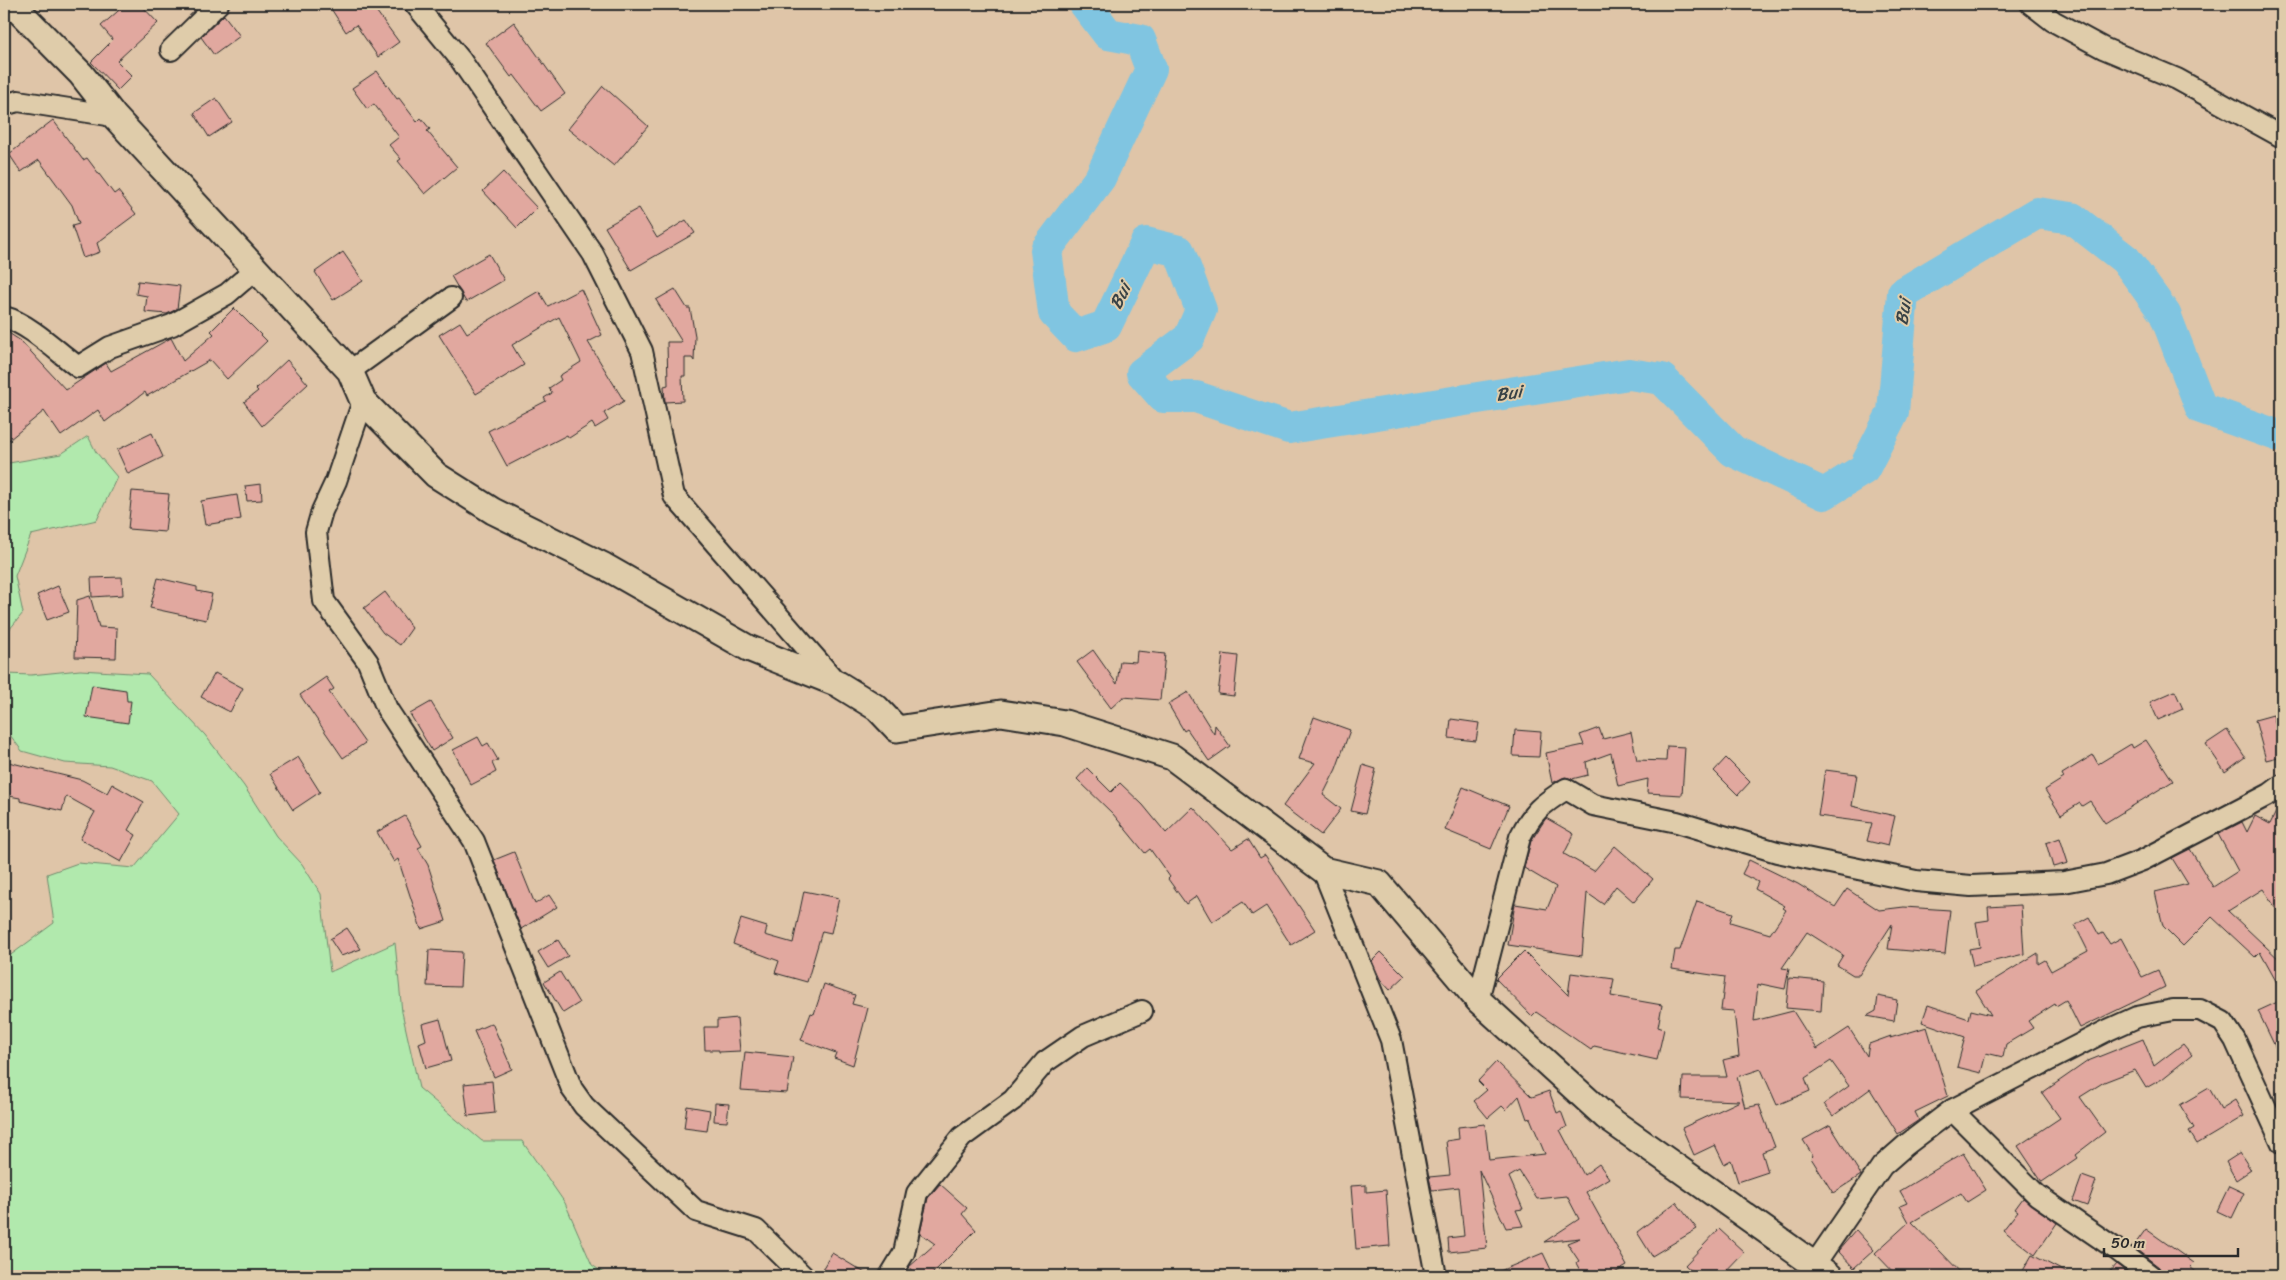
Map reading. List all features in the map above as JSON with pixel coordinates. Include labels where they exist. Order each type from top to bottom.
[{"type":"street","points":[[12,4],[81,74],[114,116],[350,371],[362,401],[436,475],[493,511],[604,566],[748,648],[838,684],[877,708],[897,729],[1002,713],[1065,723],[1172,757],[1323,870],[1379,882],[1478,1000],[1606,1117],[1822,1271],[1882,1166],[1906,1144],[1952,1110],[2137,1017],[2172,1010],[2200,1010],[2223,1022],[2235,1040],[2282,1143]]},
{"type":"street","points":[[171,50],[218,4]]},
{"type":"street","points":[[415,4],[460,59],[593,254],[642,351],[674,496],[838,684]]},
{"type":"street","points":[[2032,4],[2053,21],[2103,48],[2177,79],[2282,137]]},
{"type":"street","points":[[4,105],[18,101],[114,116]]},
{"type":"street","points":[[4,317],[11,319],[45,341],[78,368],[110,347],[172,325],[227,294],[256,269]]},
{"type":"street","points":[[350,371],[451,298]]},
{"type":"street","points":[[362,401],[336,481],[322,511],[316,532],[324,601],[368,662],[387,709],[474,841],[572,1089],[584,1106],[696,1211],[756,1230],[802,1276]]},
{"type":"street","points":[[1478,1000],[1520,838],[1530,816],[1545,802],[1566,790],[1594,805],[1677,822],[1777,852],[1916,881],[1970,886],[2064,882],[2106,874],[2143,860],[2270,794],[2282,785]]},
{"type":"street","points":[[1323,870],[1391,1040],[1436,1276]]},
{"type":"street","points":[[890,1276],[904,1253],[917,1193],[962,1137],[1013,1100],[1045,1062],[1084,1036],[1142,1011]]},
{"type":"street","points":[[1952,1110],[2037,1195],[2113,1247],[2151,1276]]},
{"type":"green space","points":[[88,436],[96,452],[117,477],[97,520],[31,535],[15,576],[23,613],[4,636],[4,462],[9,463],[61,454]]},
{"type":"green space","points":[[80,670],[148,674],[205,735],[244,786],[276,836],[302,864],[321,894],[330,972],[395,943],[402,1012],[419,1088],[482,1141],[522,1141],[565,1203],[592,1265],[608,1276],[4,1276],[4,960],[54,923],[47,874],[78,863],[134,868],[179,814],[152,781],[110,766],[65,763],[22,751],[4,727],[4,684],[7,674],[31,675]]},
{"type":"building","points":[[126,4],[140,4],[158,23],[117,61],[132,76],[118,90],[91,62],[113,40],[101,26]]},
{"type":"building","points":[[328,4],[371,4],[399,42],[378,57],[356,25],[346,32]]},
{"type":"building","points":[[224,15],[240,36],[214,55],[201,37]]},
{"type":"building","points":[[514,22],[565,94],[541,111],[514,75],[511,77],[486,43]]},
{"type":"building","points":[[377,71],[397,99],[399,98],[417,122],[421,118],[430,129],[427,131],[457,167],[425,194],[398,161],[401,159],[389,145],[399,137],[374,104],[367,109],[352,88]]},
{"type":"building","points":[[603,86],[648,126],[614,166],[568,129]]},
{"type":"building","points":[[216,98],[232,122],[209,137],[194,113]]},
{"type":"building","points":[[53,120],[83,160],[87,158],[114,194],[118,191],[136,214],[97,243],[100,252],[83,258],[72,226],[79,224],[72,205],[39,160],[21,172],[9,154]]},
{"type":"building","points":[[503,172],[537,208],[517,228],[483,191]]},
{"type":"building","points":[[639,208],[657,238],[686,220],[695,233],[631,270],[605,227]]},
{"type":"building","points":[[343,252],[363,281],[333,300],[315,272]]},
{"type":"building","points":[[489,254],[504,280],[466,302],[451,276]]},
{"type":"building","points":[[138,281],[180,286],[177,309],[167,314],[145,312],[147,296],[136,294]]},
{"type":"building","points":[[581,289],[602,335],[588,342],[624,401],[604,413],[608,420],[595,428],[592,423],[569,438],[567,435],[507,466],[488,431],[546,401],[544,398],[552,393],[549,388],[561,380],[559,376],[581,362],[559,317],[512,345],[524,365],[476,394],[439,335],[460,322],[467,333],[539,291],[548,306]]},
{"type":"building","points":[[675,289],[687,308],[690,308],[695,336],[694,361],[692,358],[685,358],[685,376],[682,376],[683,401],[665,402],[664,386],[668,385],[667,342],[682,342],[656,300]]},
{"type":"building","points":[[234,308],[267,341],[227,379],[210,360],[147,396],[145,392],[105,422],[98,410],[61,436],[44,411],[4,444],[4,330],[21,341],[66,390],[106,363],[111,371],[171,338],[183,361],[214,334],[211,331]]},
{"type":"building","points":[[287,360],[308,384],[262,426],[244,402],[258,391],[256,389]]},
{"type":"building","points":[[152,433],[163,457],[128,474],[117,450]]},
{"type":"building","points":[[261,484],[262,500],[247,501],[245,486]]},
{"type":"building","points":[[132,491],[169,494],[165,532],[128,529]]},
{"type":"building","points":[[237,495],[241,519],[205,525],[201,501]]},
{"type":"building","points":[[122,577],[123,595],[92,597],[91,578]]},
{"type":"building","points":[[158,578],[197,587],[197,591],[212,594],[206,620],[150,608]]},
{"type":"building","points":[[58,586],[69,612],[47,620],[37,595]]},
{"type":"building","points":[[385,592],[412,628],[400,645],[383,633],[364,608]]},
{"type":"building","points":[[90,596],[99,627],[117,628],[116,658],[75,657],[77,600]]},
{"type":"building","points":[[1093,650],[1117,684],[1120,661],[1136,662],[1137,651],[1165,654],[1160,700],[1123,697],[1111,708],[1077,662]]},
{"type":"building","points":[[1223,654],[1238,656],[1234,696],[1218,694]]},
{"type":"building","points":[[215,673],[243,688],[230,712],[201,697]]},
{"type":"building","points":[[326,677],[334,689],[329,692],[365,743],[343,758],[300,695]]},
{"type":"building","points":[[92,685],[126,690],[127,701],[131,701],[128,723],[86,717]]},
{"type":"building","points":[[2175,691],[2183,709],[2158,720],[2150,702]]},
{"type":"building","points":[[1188,692],[1214,734],[1215,725],[1230,746],[1209,761],[1187,729],[1184,731],[1168,704]]},
{"type":"building","points":[[431,702],[453,738],[432,751],[410,714]]},
{"type":"building","points":[[2273,715],[2282,746],[2282,756],[2266,760],[2255,720]]},
{"type":"building","points":[[1314,717],[1350,730],[1336,769],[1323,795],[1341,809],[1321,835],[1283,806],[1315,763],[1299,759]]},
{"type":"building","points":[[1451,719],[1479,723],[1476,741],[1449,738]]},
{"type":"building","points":[[1599,728],[1603,739],[1631,732],[1637,760],[1666,761],[1667,746],[1685,747],[1682,795],[1647,793],[1648,779],[1618,786],[1611,753],[1586,762],[1588,775],[1572,779],[1565,777],[1552,783],[1546,753],[1584,745],[1580,735]]},
{"type":"building","points":[[1515,730],[1541,732],[1539,757],[1513,756]]},
{"type":"building","points":[[2227,730],[2245,757],[2225,772],[2206,744]]},
{"type":"building","points":[[478,737],[483,746],[488,743],[498,760],[492,763],[496,772],[471,785],[453,750]]},
{"type":"building","points":[[2146,740],[2173,781],[2105,823],[2090,801],[2082,806],[2080,803],[2061,815],[2045,790],[2064,778],[2062,774],[2093,755],[2098,764],[2131,744],[2133,748]]},
{"type":"building","points":[[298,757],[320,792],[293,810],[270,774]]},
{"type":"building","points":[[1726,758],[1750,782],[1738,795],[1714,771]]},
{"type":"building","points":[[4,761],[82,780],[107,793],[112,784],[144,802],[128,830],[136,835],[121,862],[80,839],[95,812],[66,796],[62,811],[20,801],[20,798],[4,795]]},
{"type":"building","points":[[1363,765],[1376,769],[1365,814],[1351,811]]},
{"type":"building","points":[[1087,768],[1111,792],[1120,783],[1143,805],[1166,833],[1193,807],[1232,849],[1248,839],[1260,858],[1265,855],[1315,930],[1291,945],[1266,906],[1252,915],[1243,902],[1212,922],[1197,896],[1186,904],[1150,849],[1145,853],[1113,814],[1077,779]]},
{"type":"building","points":[[1825,770],[1857,774],[1852,806],[1895,816],[1888,846],[1867,841],[1872,823],[1818,816]]},
{"type":"building","points":[[1463,787],[1509,806],[1491,849],[1445,830]]},
{"type":"building","points":[[2282,800],[2282,917],[2263,889],[2228,911],[2282,962],[2282,992],[2260,952],[2255,957],[2212,917],[2183,946],[2163,926],[2155,892],[2188,884],[2172,858],[2190,849],[2213,887],[2238,871],[2218,834],[2242,822],[2247,832],[2255,816],[2270,824]]},
{"type":"building","points":[[405,816],[422,846],[418,848],[428,865],[446,921],[421,929],[398,859],[394,862],[377,832]]},
{"type":"building","points":[[1546,818],[1574,834],[1564,854],[1594,871],[1615,846],[1653,879],[1634,902],[1616,886],[1603,904],[1587,893],[1582,956],[1508,945],[1515,904],[1547,909],[1556,887],[1524,868],[1531,841]]},
{"type":"building","points":[[2060,838],[2068,863],[2053,867],[2046,843]]},
{"type":"building","points":[[514,852],[535,904],[549,895],[557,907],[521,929],[494,860]]},
{"type":"building","points":[[1749,860],[1798,884],[1835,907],[1847,889],[1879,910],[1904,907],[1950,910],[1945,954],[1888,949],[1892,924],[1859,975],[1853,975],[1837,965],[1843,955],[1807,932],[1782,968],[1789,969],[1785,989],[1758,985],[1754,1021],[1793,1011],[1817,1049],[1849,1028],[1867,1056],[1869,1044],[1927,1027],[1948,1096],[1915,1112],[1919,1120],[1898,1134],[1870,1089],[1833,1116],[1824,1104],[1849,1086],[1831,1061],[1805,1078],[1810,1091],[1777,1105],[1761,1069],[1737,1077],[1745,1108],[1759,1105],[1775,1147],[1762,1152],[1768,1172],[1738,1182],[1731,1160],[1724,1164],[1715,1145],[1694,1155],[1682,1128],[1740,1101],[1682,1099],[1683,1077],[1727,1077],[1723,1060],[1739,1056],[1734,1011],[1721,1010],[1725,977],[1672,969],[1675,950],[1680,950],[1697,901],[1733,913],[1730,922],[1770,934],[1786,910],[1783,908],[1785,906],[1755,889],[1758,882],[1742,874]]},
{"type":"building","points":[[804,891],[839,898],[831,933],[822,931],[807,982],[775,973],[779,961],[733,944],[741,919],[767,927],[765,935],[793,943]]},
{"type":"building","points":[[2021,905],[2024,954],[1973,966],[1969,949],[1980,947],[1976,922],[1989,920],[1988,907]]},
{"type":"building","points":[[2089,917],[2099,935],[2103,933],[2110,944],[2121,938],[2142,977],[2158,970],[2165,987],[2080,1028],[2066,1000],[2056,1006],[2055,1004],[2028,1021],[2033,1028],[2006,1044],[2003,1057],[1986,1053],[1981,1073],[1957,1067],[1965,1037],[1922,1022],[1928,1005],[1969,1019],[1971,1010],[1991,1015],[1976,991],[2038,953],[2038,964],[2045,960],[2051,971],[2088,951],[2075,925]]},
{"type":"building","points":[[347,928],[361,949],[341,956],[330,939]]},
{"type":"building","points":[[558,940],[568,956],[548,968],[538,952]]},
{"type":"building","points":[[429,950],[462,952],[460,987],[427,986]]},
{"type":"building","points":[[1524,951],[1568,995],[1571,973],[1614,979],[1611,996],[1662,1005],[1658,1027],[1664,1029],[1657,1060],[1594,1046],[1591,1050],[1536,1012],[1532,1016],[1496,979]]},
{"type":"building","points":[[1381,952],[1405,976],[1390,990],[1380,979],[1372,961]]},
{"type":"building","points":[[560,972],[579,1003],[563,1013],[544,982]]},
{"type":"building","points":[[1789,978],[1823,981],[1821,1011],[1786,1008]]},
{"type":"building","points":[[824,984],[855,995],[852,1004],[868,1008],[853,1065],[834,1058],[836,1053],[801,1040],[811,1013],[814,1014]]},
{"type":"building","points":[[1878,996],[1897,1000],[1894,1021],[1867,1016],[1876,1011]]},
{"type":"building","points":[[2282,1000],[2282,1061],[2258,1011]]},
{"type":"building","points":[[737,1018],[740,1051],[719,1052],[719,1050],[705,1050],[704,1027],[717,1027],[717,1020]]},
{"type":"building","points":[[440,1019],[451,1061],[426,1068],[419,1043],[426,1040],[422,1024]]},
{"type":"building","points":[[492,1023],[512,1069],[494,1077],[474,1031]]},
{"type":"building","points":[[2143,1039],[2154,1066],[2183,1044],[2192,1055],[2162,1079],[2146,1088],[2135,1070],[2104,1082],[2080,1097],[2105,1132],[2075,1155],[2077,1158],[2042,1182],[2018,1146],[2060,1118],[2042,1093],[2088,1061]]},
{"type":"building","points":[[745,1052],[793,1057],[787,1093],[741,1090]]},
{"type":"building","points":[[1496,1062],[1532,1097],[1549,1091],[1557,1113],[1561,1111],[1567,1127],[1560,1130],[1584,1175],[1599,1164],[1609,1178],[1586,1192],[1627,1266],[1609,1276],[1583,1276],[1576,1263],[1579,1261],[1567,1243],[1580,1238],[1544,1242],[1579,1219],[1567,1196],[1537,1199],[1519,1171],[1509,1177],[1523,1209],[1516,1210],[1523,1226],[1506,1228],[1479,1170],[1487,1248],[1449,1252],[1448,1238],[1464,1236],[1459,1187],[1432,1190],[1429,1177],[1450,1175],[1446,1141],[1459,1139],[1458,1127],[1485,1124],[1489,1160],[1545,1154],[1530,1118],[1527,1119],[1519,1096],[1506,1110],[1502,1106],[1488,1118],[1474,1101],[1487,1090],[1478,1081]]},
{"type":"building","points":[[492,1081],[495,1113],[468,1116],[464,1084]]},
{"type":"building","points":[[2209,1088],[2221,1109],[2235,1100],[2244,1116],[2197,1144],[2189,1131],[2194,1128],[2180,1105]]},
{"type":"building","points":[[715,1103],[729,1104],[727,1122],[714,1121]]},
{"type":"building","points":[[687,1106],[710,1110],[707,1131],[684,1128]]},
{"type":"building","points":[[1830,1125],[1861,1175],[1833,1193],[1811,1158],[1813,1156],[1803,1140]]},
{"type":"building","points":[[1963,1153],[1986,1190],[1967,1202],[1961,1193],[1912,1222],[1964,1276],[1897,1276],[1875,1253],[1909,1222],[1900,1206],[1907,1203],[1900,1191]]},
{"type":"building","points":[[2240,1153],[2251,1170],[2236,1180],[2226,1162]]},
{"type":"building","points":[[2082,1176],[2096,1181],[2087,1206],[2073,1201]]},
{"type":"building","points":[[940,1184],[967,1208],[962,1214],[976,1230],[930,1276],[916,1276],[909,1267],[935,1244],[920,1233],[928,1198]]},
{"type":"building","points":[[1366,1185],[1366,1192],[1386,1190],[1390,1246],[1356,1249],[1351,1186]]},
{"type":"building","points":[[2229,1186],[2244,1193],[2232,1218],[2217,1211]]},
{"type":"building","points":[[2023,1198],[2057,1223],[2035,1255],[2003,1230],[2018,1211],[2015,1209]]},
{"type":"building","points":[[1676,1202],[1697,1229],[1652,1256],[1637,1232]]},
{"type":"building","points":[[1719,1229],[1744,1252],[1721,1276],[1697,1276],[1685,1265]]},
{"type":"building","points":[[2146,1229],[2194,1263],[2190,1267],[2201,1276],[2163,1276],[2159,1267],[2133,1247]]},
{"type":"building","points":[[1856,1230],[1874,1250],[1854,1268],[1838,1251]]},
{"type":"building","points":[[832,1253],[870,1276],[818,1276]]},
{"type":"building","points":[[1543,1253],[1554,1276],[1488,1276]]},
{"type":"building","points":[[2032,1255],[2073,1276],[2020,1276]]},
{"type":"building","points":[[2116,1264],[2132,1276],[2118,1276],[2110,1271]]},
{"type":"waterway","name":"Bui","points":[[1085,4],[1108,34],[1140,40],[1151,69],[1100,178],[1046,250],[1054,313],[1076,336],[1106,326],[1146,243],[1179,251],[1201,310],[1189,338],[1142,373],[1163,397],[1196,397],[1289,428],[1629,374],[1662,379],[1733,451],[1824,494],[1864,469],[1893,412],[1903,293],[2037,213],[2072,218],[2126,260],[2165,314],[2201,408],[2282,437]]}]
